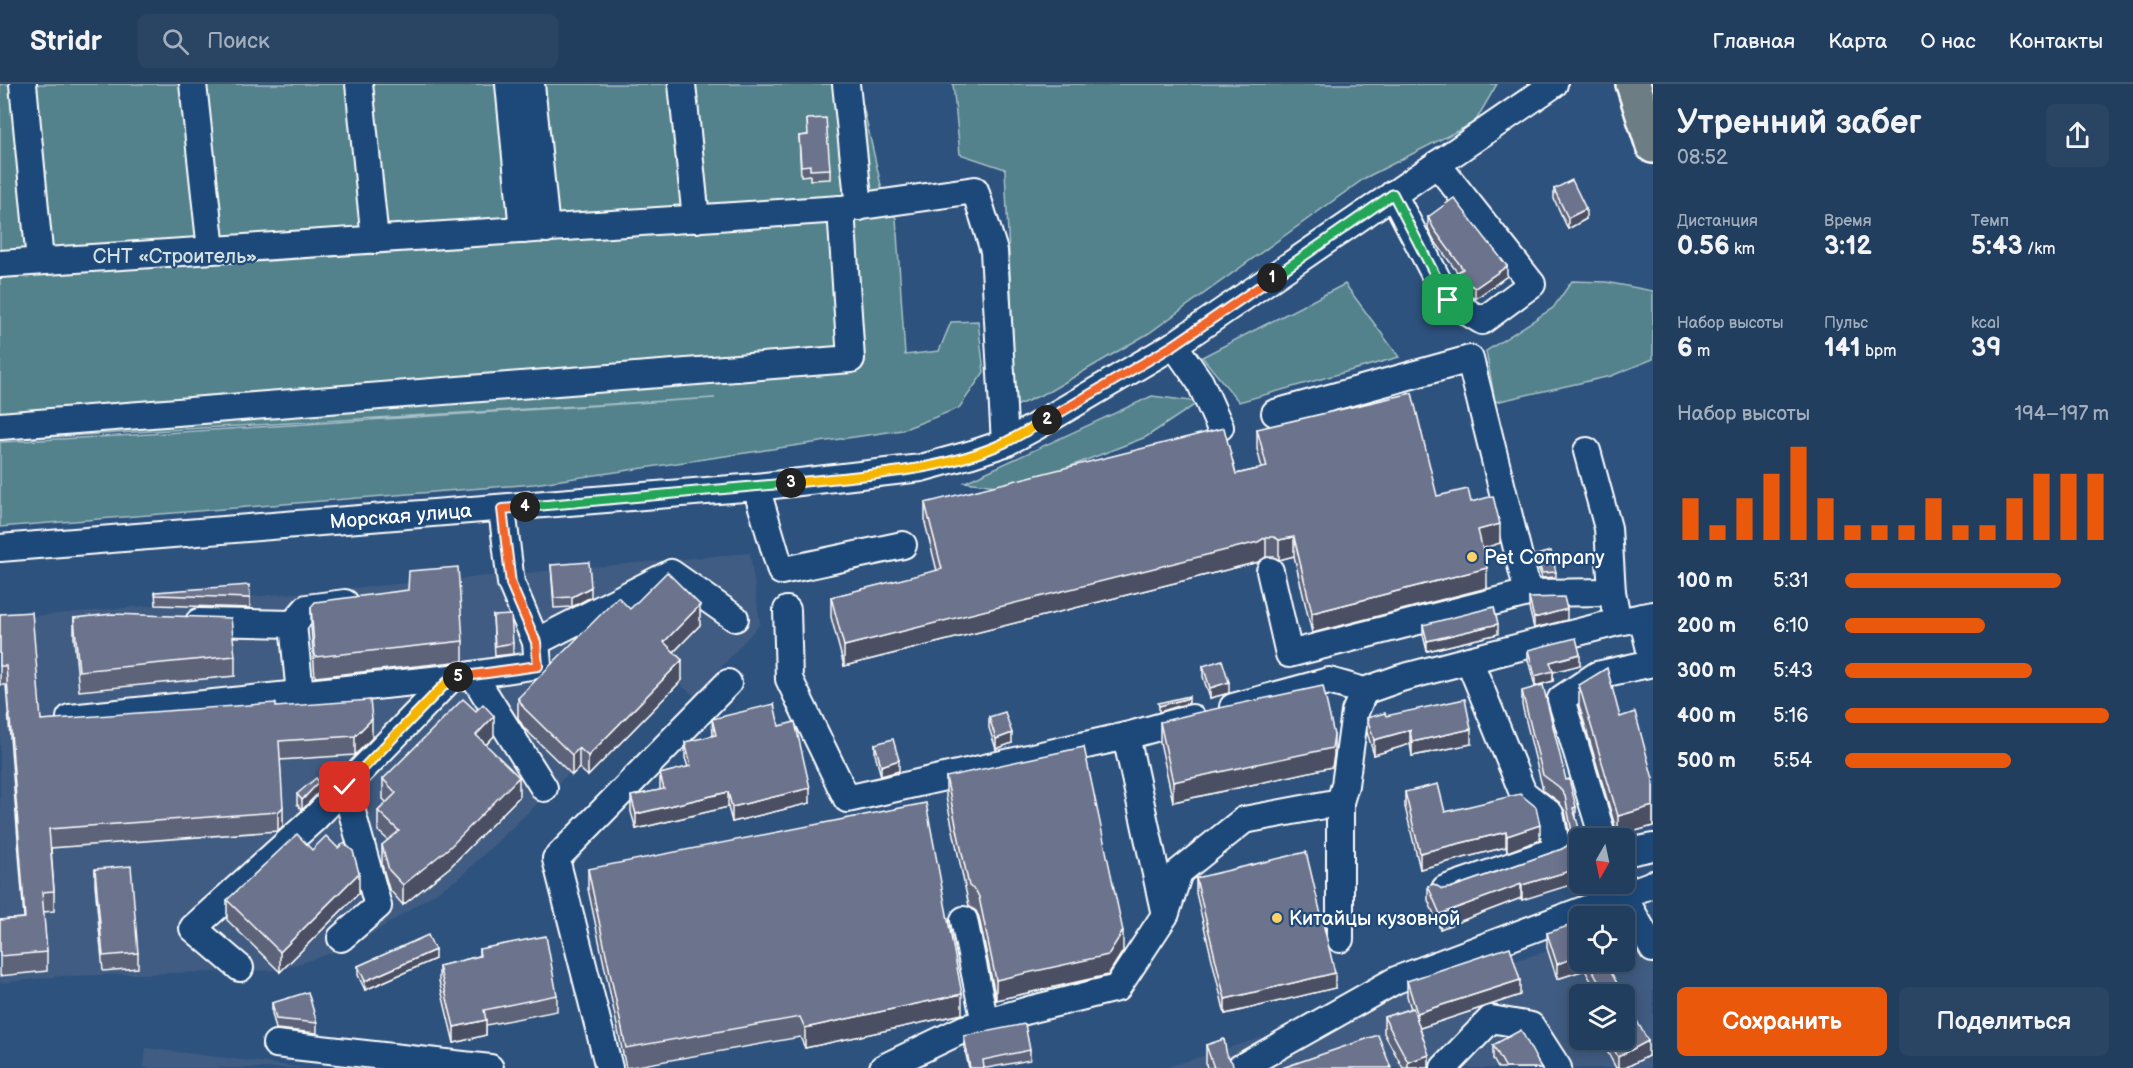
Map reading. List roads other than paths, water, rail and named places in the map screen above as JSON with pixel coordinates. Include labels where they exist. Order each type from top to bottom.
[{"type":"main road","points":[[1633,84],[1653,146]]},
{"type":"street","points":[[23,84],[40,261]]},
{"type":"street","points":[[193,84],[219,250]]},
{"type":"street","points":[[211,84],[219,250]]},
{"type":"street","points":[[359,84],[375,240]]},
{"type":"street","points":[[509,84],[534,229]]},
{"type":"street","points":[[531,84],[534,229]]},
{"type":"street","points":[[682,84],[696,219]]},
{"type":"street","points":[[0,426],[851,359],[846,84]]},
{"type":"street","name":"Морская улица","points":[[0,549],[756,487],[921,468],[972,454],[1005,442],[1174,345],[1554,84]]},
{"type":"street","points":[[1393,194],[1448,300],[1482,321],[1532,284],[1437,164]]},
{"type":"street","points":[[0,264],[850,208],[975,190],[994,251],[1005,442]]},
{"type":"street","points":[[1174,345],[1200,382],[1220,426]]},
{"type":"street","points":[[1275,413],[1470,358],[1527,593]]},
{"type":"street","points":[[1587,451],[1608,528],[1612,592],[1638,618],[1653,663],[1597,675],[1562,699],[1600,828]]},
{"type":"street","points":[[756,487],[781,571],[903,545]]},
{"type":"street","points":[[70,718],[462,677],[538,666],[536,642],[511,584],[502,509]]},
{"type":"street","points":[[1270,571],[1289,654],[1527,593],[1612,592]]},
{"type":"street","points":[[536,642],[671,573],[735,618]]},
{"type":"street","points":[[300,694],[293,624],[307,608],[373,599]]},
{"type":"street","points":[[787,610],[789,679],[847,799],[1126,736],[1329,681],[1364,691],[1401,678],[1638,618]]},
{"type":"street","points":[[178,621],[293,624]]},
{"type":"street","points":[[1445,889],[1557,850],[1550,814],[1523,793],[1469,660]]},
{"type":"street","points":[[240,968],[193,928],[315,818],[462,677]]},
{"type":"street","points":[[462,677],[544,788]]},
{"type":"street","points":[[609,1068],[556,859],[728,683]]},
{"type":"street","points":[[1340,939],[1340,802],[1345,785],[1355,712],[1364,691]]},
{"type":"street","points":[[1126,736],[1166,915]]},
{"type":"street","points":[[341,938],[378,906],[345,787]]},
{"type":"street","points":[[884,1068],[964,1029],[1117,988],[1166,915],[1179,872],[1244,820],[1340,802]]},
{"type":"street","points":[[1635,851],[1653,847]]},
{"type":"street","points":[[1240,1068],[1396,980],[1653,884]]},
{"type":"street","points":[[1623,896],[1653,949]]},
{"type":"street","points":[[964,920],[985,1023]]},
{"type":"street","points":[[1444,1068],[1491,1019],[1531,1026],[1558,1068]]},
{"type":"street","points":[[276,1044],[490,1068]]},
{"type":"place","name":"Pet Company","points":[[1472,557]]},
{"type":"place","name":"Китайцы кузовной","points":[[1277,918]]},
{"type":"park label","name":"СНТ «Строитель»","points":[[175,256]]}]
